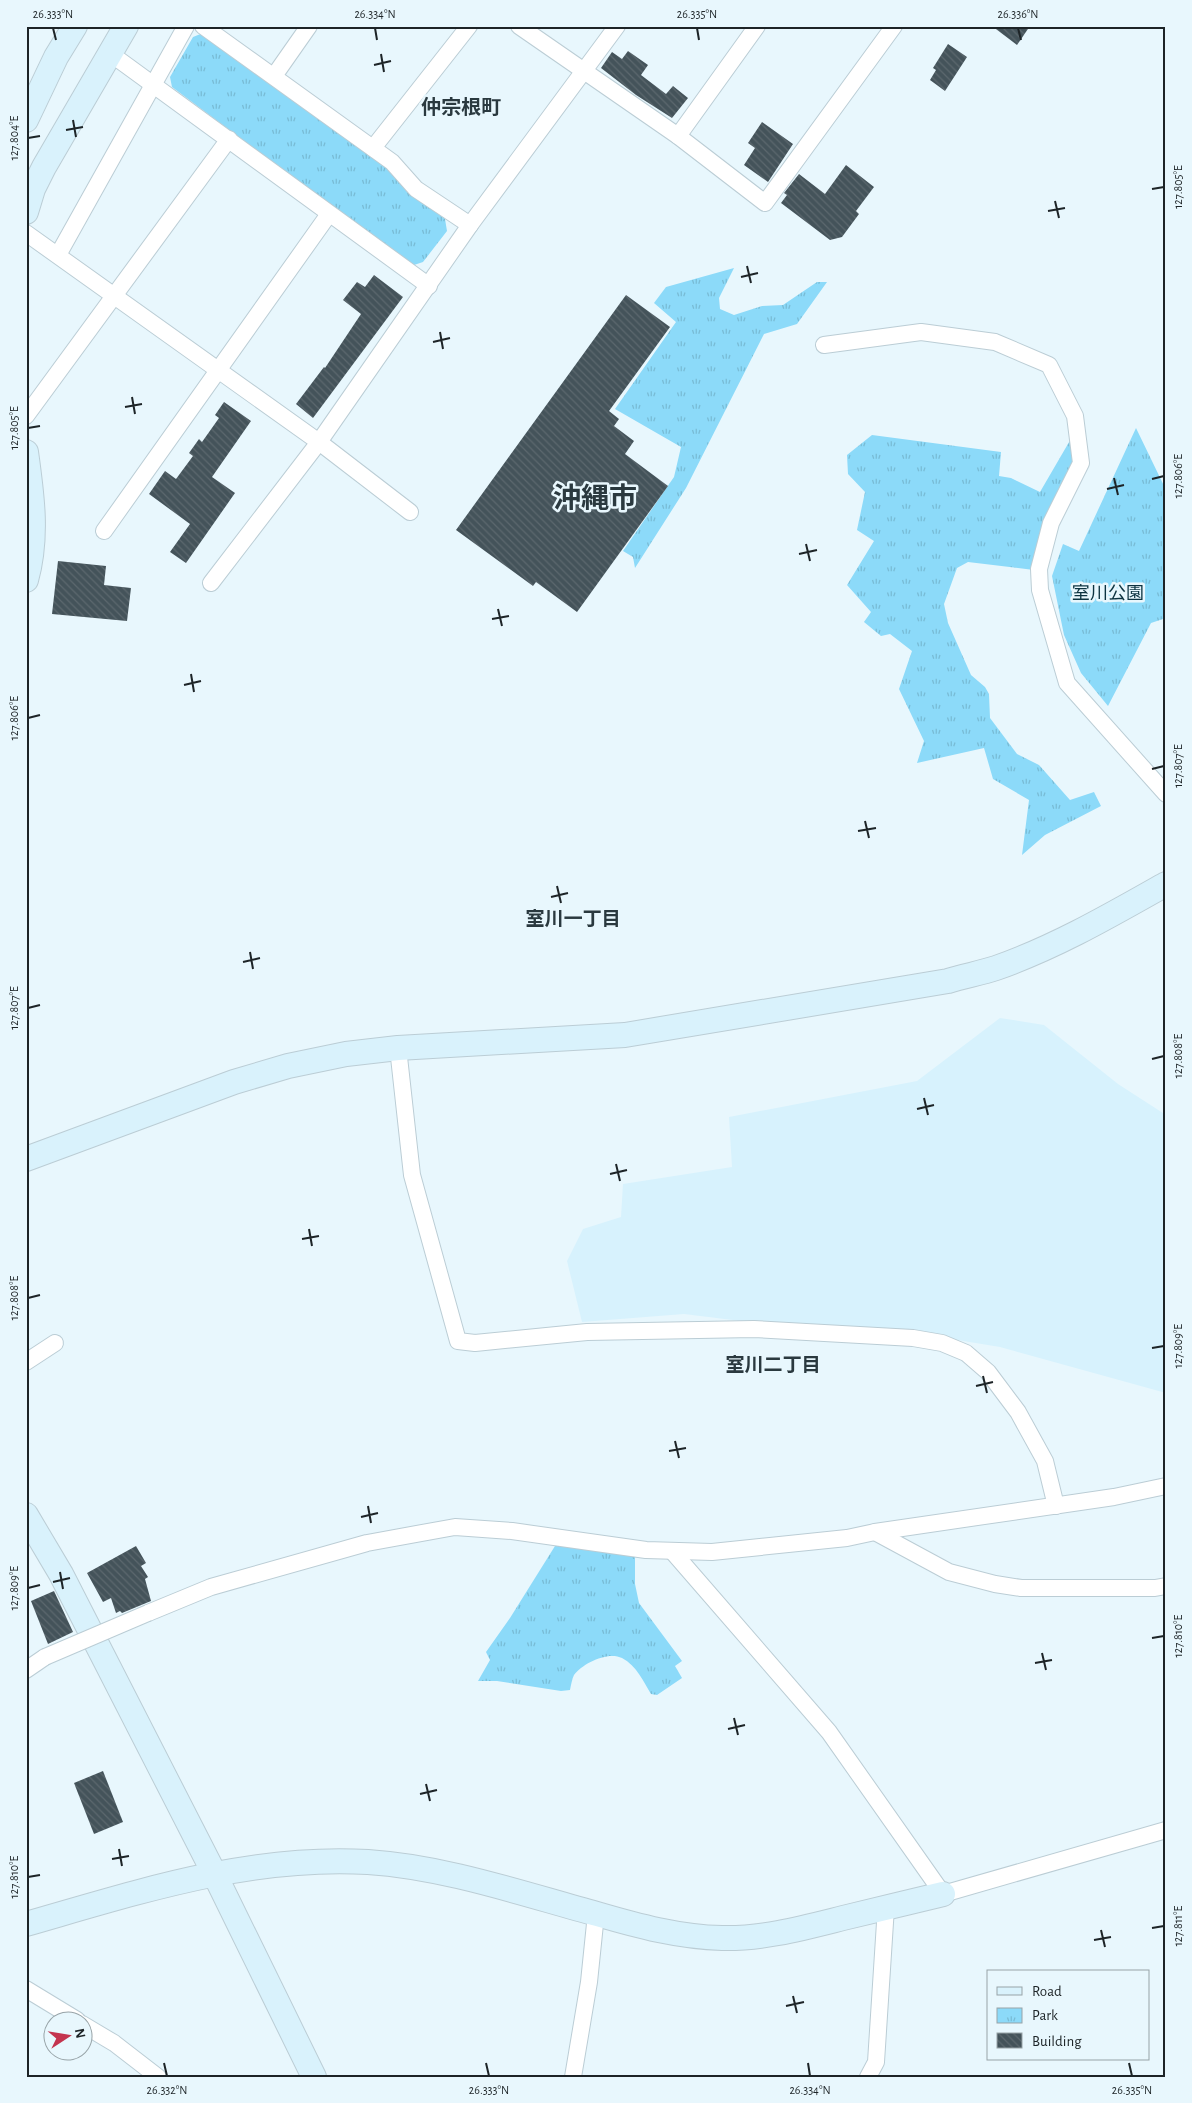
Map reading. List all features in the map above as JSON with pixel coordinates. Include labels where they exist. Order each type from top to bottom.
[{"type":"street","points":[[26,120],[56,57],[75,26]]},
{"type":"street","points":[[26,212],[33,189],[44,167],[126,26]]},
{"type":"street","points":[[58,255],[186,26]]},
{"type":"street","points":[[203,26],[392,162],[416,189],[470,225]]},
{"type":"street","points":[[274,76],[309,26]]},
{"type":"street","points":[[372,148],[469,26]]},
{"type":"street","points":[[519,26],[537,32],[584,72],[678,136],[765,203],[894,26]]},
{"type":"street","points":[[211,584],[319,442],[470,225],[617,26]]},
{"type":"street","points":[[678,136],[757,26]]},
{"type":"street","points":[[111,54],[429,286]]},
{"type":"street","points":[[26,416],[229,139]]},
{"type":"street","points":[[104,531],[329,214]]},
{"type":"street","points":[[26,233],[319,442],[410,512]]},
{"type":"street","points":[[824,345],[921,332],[995,342],[1049,365],[1075,416],[1081,463],[1051,523],[1039,569],[1040,590],[1067,683],[1166,794]]},
{"type":"street","points":[[26,452],[32,499],[34,540],[26,580]]},
{"type":"street","points":[[26,1159],[234,1082],[288,1066],[336,1056],[398,1048],[625,1035],[948,981],[996,968],[1045,948],[1093,925],[1166,884]]},
{"type":"street","points":[[398,1048],[412,1175],[458,1341],[475,1343],[587,1332],[754,1329],[913,1338],[942,1343],[966,1353],[988,1372],[1018,1412],[1045,1461],[1056,1506]]},
{"type":"street","points":[[26,1362],[55,1343]]},
{"type":"street","points":[[26,1670],[45,1657],[211,1587],[367,1543],[454,1527],[512,1531],[646,1550],[712,1552],[847,1538],[875,1532],[1114,1497],[1166,1486]]},
{"type":"street","points":[[26,1515],[62,1574],[214,1873],[314,2077]]},
{"type":"street","points":[[875,1532],[949,1572],[995,1584],[1021,1588],[1155,1588],[1166,1586]]},
{"type":"street","points":[[672,1551],[828,1732],[943,1894]]},
{"type":"street","points":[[26,1924],[147,1889],[214,1873],[315,1862],[368,1862],[474,1881],[647,1928],[688,1935],[723,1938],[765,1935],[943,1894],[1166,1830]]},
{"type":"street","points":[[868,2077],[876,2062],[886,1907]]},
{"type":"street","points":[[573,2077],[589,1982],[596,1914]]},
{"type":"street","points":[[26,1989],[61,2010]]},
{"type":"street","points":[[92,2030],[114,2043],[158,2077]]},
{"type":"shaded area","points":[[1000,1018],[1044,1025],[1118,1084],[1166,1115],[1166,1393],[1000,1347],[933,1336],[749,1322],[684,1314],[582,1322],[567,1261],[583,1229],[621,1217],[623,1184],[732,1167],[729,1117],[917,1081]]},
{"type":"green space","points":[[203,33],[388,167],[414,196],[445,219],[447,231],[423,262],[411,266],[172,87],[170,77],[193,37]]},
{"type":"green space","points":[[734,268],[719,298],[720,309],[734,315],[762,306],[783,305],[817,282],[827,282],[797,324],[764,334],[686,488],[635,568],[633,557],[623,551],[674,477],[681,447],[615,409],[676,322],[654,303],[666,287]]},
{"type":"green space","name":"室川公園","points":[[1136,428],[1166,490],[1166,618],[1151,623],[1108,706],[1081,673],[1064,635],[1052,576],[1063,544],[1079,551]]},
{"type":"green space","points":[[872,435],[1001,452],[999,476],[1011,478],[1040,492],[1072,437],[1075,460],[1034,570],[968,562],[957,568],[944,604],[948,623],[971,675],[985,687],[989,694],[990,718],[1017,754],[1039,765],[1070,800],[1094,792],[1101,806],[1045,835],[1022,855],[1029,800],[993,779],[984,748],[917,763],[924,741],[899,689],[912,651],[890,634],[881,636],[864,622],[871,612],[847,585],[874,541],[857,530],[865,492],[848,474],[847,455]]},
{"type":"green space","points":[[560,1538],[635,1548],[635,1584],[639,1603],[682,1661],[675,1666],[682,1678],[657,1695],[651,1694],[632,1665],[622,1658],[610,1656],[596,1659],[583,1666],[574,1675],[570,1690],[561,1691],[497,1681],[478,1681],[490,1660],[486,1652],[510,1618]]},
{"type":"building","points":[[992,26],[1030,26],[1017,45]]},
{"type":"building","points":[[948,44],[967,57],[945,91],[930,80],[936,70],[933,68]]},
{"type":"building","points":[[628,51],[648,65],[641,75],[666,94],[673,86],[688,98],[672,118],[636,95],[601,68],[612,52],[622,59]]},
{"type":"building","points":[[762,122],[793,144],[768,182],[744,165],[755,148],[748,143]]},
{"type":"building","points":[[846,165],[874,187],[856,211],[859,214],[842,237],[830,240],[781,203],[787,195],[784,193],[799,174],[825,194]]},
{"type":"building","points":[[374,275],[403,297],[313,418],[296,404],[325,368],[361,314],[343,300],[357,282],[365,287]]},
{"type":"building","points":[[626,295],[670,327],[609,411],[619,419],[614,426],[634,441],[625,454],[668,486],[577,612],[536,582],[533,586],[456,530]]},
{"type":"building","points":[[224,402],[251,421],[212,477],[235,493],[186,563],[170,552],[190,524],[149,494],[165,471],[176,479],[193,456],[189,453],[199,439],[202,442],[219,418],[215,415]]},
{"type":"building","points":[[58,561],[106,566],[104,585],[131,588],[127,621],[52,614]]},
{"type":"building","points":[[136,1546],[146,1563],[141,1566],[148,1577],[145,1579],[151,1601],[122,1613],[120,1611],[116,1613],[111,1598],[103,1602],[87,1573]]},
{"type":"building","points":[[54,1591],[73,1632],[48,1644],[31,1601]]},
{"type":"building","points":[[103,1771],[123,1822],[94,1834],[74,1783]]},
{"type":"district","name":"仲宗根町","points":[[461,108]]},
{"type":"district","name":"沖縄市","points":[[595,499]]},
{"type":"district","name":"室川一丁目","points":[[573,919]]},
{"type":"district","name":"室川二丁目","points":[[773,1365]]}]
